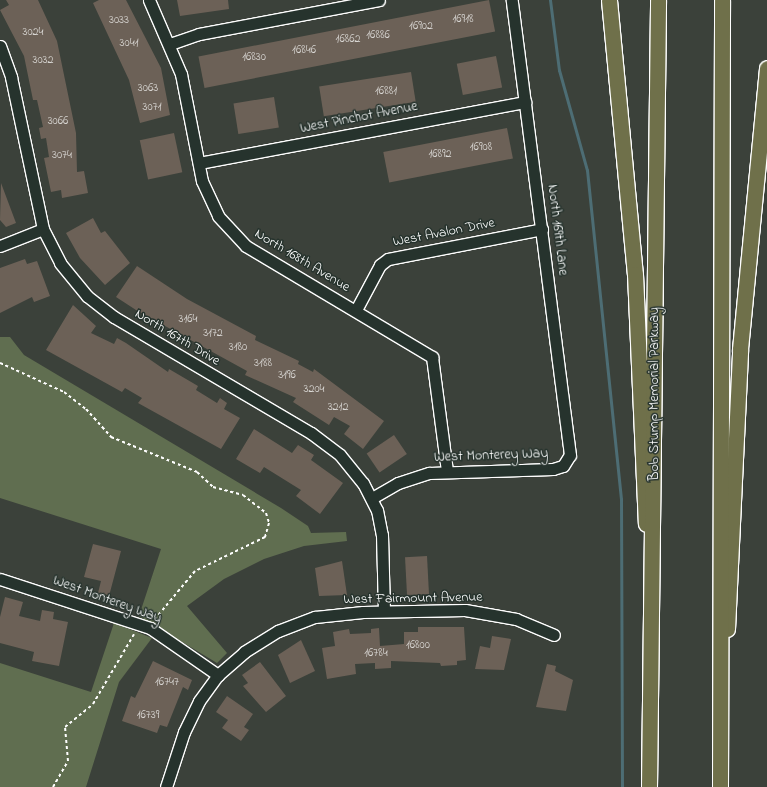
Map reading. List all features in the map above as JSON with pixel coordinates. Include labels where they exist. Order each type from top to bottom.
[{"type":"highway","points":[[609,0],[635,274],[642,496],[651,567]]},
{"type":"highway","name":"Bob Stump Memorial Parkway","points":[[649,787],[658,0]]},
{"type":"highway","points":[[720,787],[722,0]]},
{"type":"highway","points":[[720,688],[729,602],[740,357],[767,68]]},
{"type":"street","name":"North 168th Avenue","points":[[149,0],[170,44],[185,88],[199,164],[212,205],[235,236],[432,357],[447,471]]},
{"type":"street","points":[[170,44],[204,33],[379,0]]},
{"type":"street","name":"North 169th Lane","points":[[512,0],[570,451],[566,463]]},
{"type":"street","name":"North 167th Drive","points":[[0,46],[5,78],[43,229],[60,263],[87,296],[134,330],[329,445],[352,468],[372,498],[382,534],[384,611]]},
{"type":"street","name":"West Pinchot Avenue","points":[[199,164],[525,102]]},
{"type":"street","points":[[0,246],[43,229]]},
{"type":"street","name":"West Avalon Drive","points":[[356,310],[380,265],[388,260],[542,229]]},
{"type":"street","name":"West Monterey Way","points":[[372,498],[408,479],[447,471],[553,469],[566,463]]},
{"type":"street","name":"West Monterey Way","points":[[0,579],[142,625],[177,644],[218,675]]},
{"type":"street","name":"West Fairmount Avenue","points":[[166,787],[184,732],[218,675],[244,652],[278,631],[315,617],[384,611],[491,612],[554,635]]},
{"type":"path","points":[[0,363],[64,392],[86,409],[108,435],[197,472],[214,486],[254,502],[268,517],[268,530],[263,539],[196,570],[162,613],[142,625],[116,662],[94,704],[65,727],[68,761],[53,787]]},
{"type":"green space","points":[[0,337],[10,337],[24,355],[281,508],[308,526],[311,533],[346,532],[347,541],[304,546],[264,559],[224,579],[187,606],[227,653],[217,663],[139,616],[161,549],[0,498]]},
{"type":"green space","points":[[114,623],[152,638],[119,682],[86,787],[0,787],[0,663],[91,692]]},
{"type":"building","points":[[6,0],[38,0],[57,41],[76,133],[77,172],[84,171],[88,193],[62,198],[61,190],[51,192],[44,158],[49,157],[46,138],[41,139],[39,128],[43,127],[37,100],[33,100],[24,56],[0,10],[9,5]]},
{"type":"building","points":[[99,0],[126,0],[161,68],[170,115],[140,123],[129,80],[93,3]]},
{"type":"building","points":[[177,0],[228,0],[229,9],[180,16]]},
{"type":"building","points":[[489,0],[495,31],[205,88],[198,56]]},
{"type":"building","points":[[496,56],[502,87],[463,95],[457,64]]},
{"type":"building","points":[[411,72],[416,102],[324,116],[319,87]]},
{"type":"building","points":[[274,97],[279,128],[238,134],[234,103]]},
{"type":"building","points":[[507,128],[513,158],[389,182],[383,152]]},
{"type":"building","points":[[174,133],[182,172],[148,179],[140,140]]},
{"type":"building","points":[[1,183],[16,223],[6,227],[0,220]]},
{"type":"building","points":[[93,218],[101,233],[105,231],[130,263],[105,285],[80,258],[66,233]]},
{"type":"building","points":[[25,259],[27,264],[37,261],[50,296],[34,302],[32,297],[0,313],[0,268]]},
{"type":"building","points":[[137,266],[187,299],[256,336],[255,340],[299,361],[298,364],[313,372],[314,369],[384,421],[363,449],[344,434],[350,426],[334,417],[329,425],[293,402],[296,398],[245,375],[247,371],[136,310],[116,297]]},
{"type":"building","points":[[73,305],[96,326],[91,333],[114,344],[117,338],[168,372],[169,369],[198,386],[196,390],[217,403],[220,398],[227,403],[224,409],[240,418],[221,449],[138,403],[142,398],[125,388],[122,392],[46,350]]},
{"type":"building","points":[[254,429],[292,453],[298,445],[314,455],[311,460],[343,483],[320,514],[296,496],[301,490],[264,467],[260,473],[236,459]]},
{"type":"building","points":[[394,435],[407,454],[380,473],[367,453]]},
{"type":"building","points":[[93,544],[121,551],[109,596],[98,593],[101,581],[84,577]]},
{"type":"building","points":[[427,556],[429,594],[407,595],[405,557]]},
{"type":"building","points":[[342,561],[347,595],[319,596],[315,568]]},
{"type":"building","points":[[5,597],[23,602],[19,616],[40,621],[42,610],[54,612],[53,619],[68,622],[59,666],[32,661],[34,652],[0,643],[0,617]]},
{"type":"building","points":[[418,627],[464,627],[466,660],[457,661],[457,665],[441,666],[440,663],[391,661],[391,668],[375,669],[375,663],[355,664],[356,674],[327,679],[322,648],[335,646],[333,632],[349,629],[350,634],[371,633],[371,629],[379,628],[380,646],[404,644],[404,632],[418,632]]},
{"type":"building","points":[[492,636],[511,639],[504,670],[475,669],[480,646],[490,648]]},
{"type":"building","points":[[301,640],[315,671],[290,683],[278,655]]},
{"type":"building","points":[[153,661],[192,680],[188,690],[183,687],[167,727],[160,725],[157,733],[122,721],[131,696],[135,698]]},
{"type":"building","points":[[260,662],[286,696],[266,712],[243,686],[248,683],[242,675]]},
{"type":"building","points":[[547,664],[556,666],[555,671],[573,680],[566,711],[536,707]]},
{"type":"building","points":[[227,696],[253,714],[244,727],[249,730],[241,741],[222,728],[228,720],[216,712]]},
{"type":"waterway","points":[[550,0],[559,70],[587,170],[621,499],[622,787]]}]
